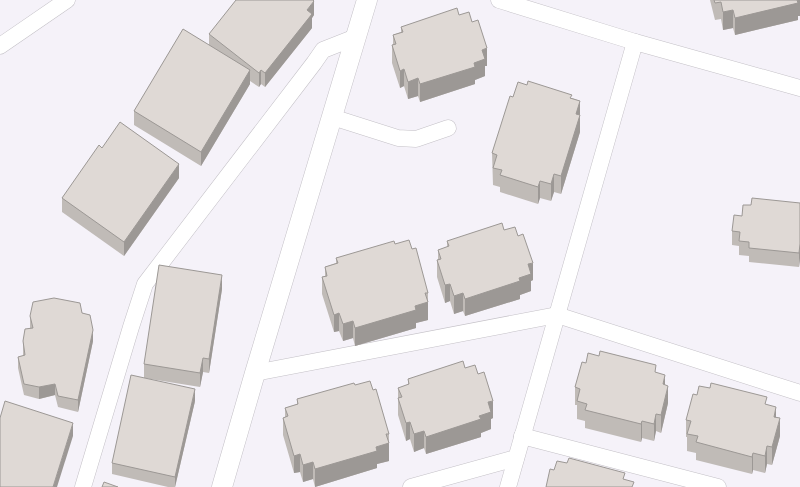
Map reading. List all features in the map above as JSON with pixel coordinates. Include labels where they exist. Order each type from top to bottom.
[{"type":"street","points":[[0,46],[67,0]]},
{"type":"street","points":[[222,487],[367,0]]},
{"type":"street","points":[[499,0],[635,42],[800,88]]},
{"type":"street","points":[[83,487],[130,327],[145,284],[323,50],[356,37]]},
{"type":"street","points":[[508,487],[635,42]]},
{"type":"street","points":[[332,116],[398,138],[416,139],[448,128]]},
{"type":"street","points":[[256,373],[557,315],[800,392]]},
{"type":"street","points":[[522,436],[718,487]]},
{"type":"street","points":[[411,487],[516,458]]},
{"type":"building","points":[[236,0],[314,1],[307,10],[312,14],[265,73],[261,70],[259,73],[209,34]]},
{"type":"building","points":[[714,0],[797,0],[798,3],[735,18],[733,10],[723,12],[721,2],[715,3]]},
{"type":"building","points":[[457,8],[459,15],[469,12],[472,22],[478,20],[487,48],[482,50],[485,59],[474,63],[475,67],[420,84],[418,78],[408,82],[404,69],[400,71],[392,45],[396,44],[393,35],[403,32],[401,27]]},
{"type":"building","points":[[183,29],[250,70],[201,152],[134,111]]},
{"type":"building","points":[[528,81],[572,95],[570,98],[580,101],[576,114],[580,115],[561,176],[554,174],[551,184],[540,181],[538,187],[500,175],[502,170],[493,168],[497,155],[492,153],[510,96],[513,97],[518,82],[527,85]]},
{"type":"building","points":[[120,122],[179,164],[124,242],[62,198],[99,145],[102,148]]},
{"type":"building","points":[[752,198],[800,203],[799,253],[749,248],[749,242],[739,241],[740,232],[732,231],[734,215],[742,216],[743,205],[751,205]]},
{"type":"building","points":[[502,223],[504,230],[515,227],[518,236],[523,234],[533,263],[528,264],[531,274],[519,278],[520,281],[465,299],[463,293],[454,296],[450,284],[445,285],[437,260],[441,259],[438,250],[449,246],[447,241]]},
{"type":"building","points":[[409,240],[412,249],[416,248],[428,293],[425,293],[428,302],[415,306],[416,310],[355,328],[353,321],[343,324],[339,313],[334,315],[322,277],[327,276],[325,267],[338,263],[336,258],[394,241],[395,244]]},
{"type":"building","points":[[159,265],[222,275],[209,359],[203,358],[200,373],[144,364]]},
{"type":"building","points":[[54,298],[80,303],[82,313],[90,315],[93,330],[78,400],[58,396],[55,384],[39,387],[24,384],[18,357],[25,355],[23,341],[25,329],[33,328],[30,316],[33,302]]},
{"type":"building","points":[[600,351],[656,365],[655,372],[665,375],[663,384],[668,386],[661,415],[656,414],[654,424],[642,421],[641,424],[585,410],[587,404],[577,401],[580,389],[575,387],[582,362],[586,363],[588,353],[599,356]]},
{"type":"building","points":[[463,361],[465,368],[475,365],[478,374],[484,372],[493,401],[488,402],[491,412],[479,416],[481,419],[426,437],[424,431],[414,434],[410,422],[406,423],[398,398],[402,397],[398,388],[409,384],[408,379]]},
{"type":"building","points":[[131,375],[195,389],[175,477],[112,463]]},
{"type":"building","points":[[370,381],[373,390],[376,389],[389,434],[386,434],[389,443],[376,447],[377,451],[315,469],[313,462],[303,465],[300,454],[294,456],[283,418],[288,416],[285,408],[298,404],[297,399],[354,383],[355,385]]},
{"type":"building","points":[[711,383],[767,397],[765,404],[776,407],[774,417],[780,418],[772,447],[767,446],[765,456],[753,453],[752,457],[696,442],[698,436],[687,434],[691,421],[686,420],[693,394],[697,395],[699,386],[710,388]]},
{"type":"building","points":[[5,401],[73,423],[53,487],[0,487],[0,418]]},
{"type":"building","points":[[569,458],[625,473],[623,479],[634,482],[632,487],[546,487],[550,469],[554,470],[557,461],[567,463]]},
{"type":"building","points":[[104,482],[118,487],[102,487]]}]
